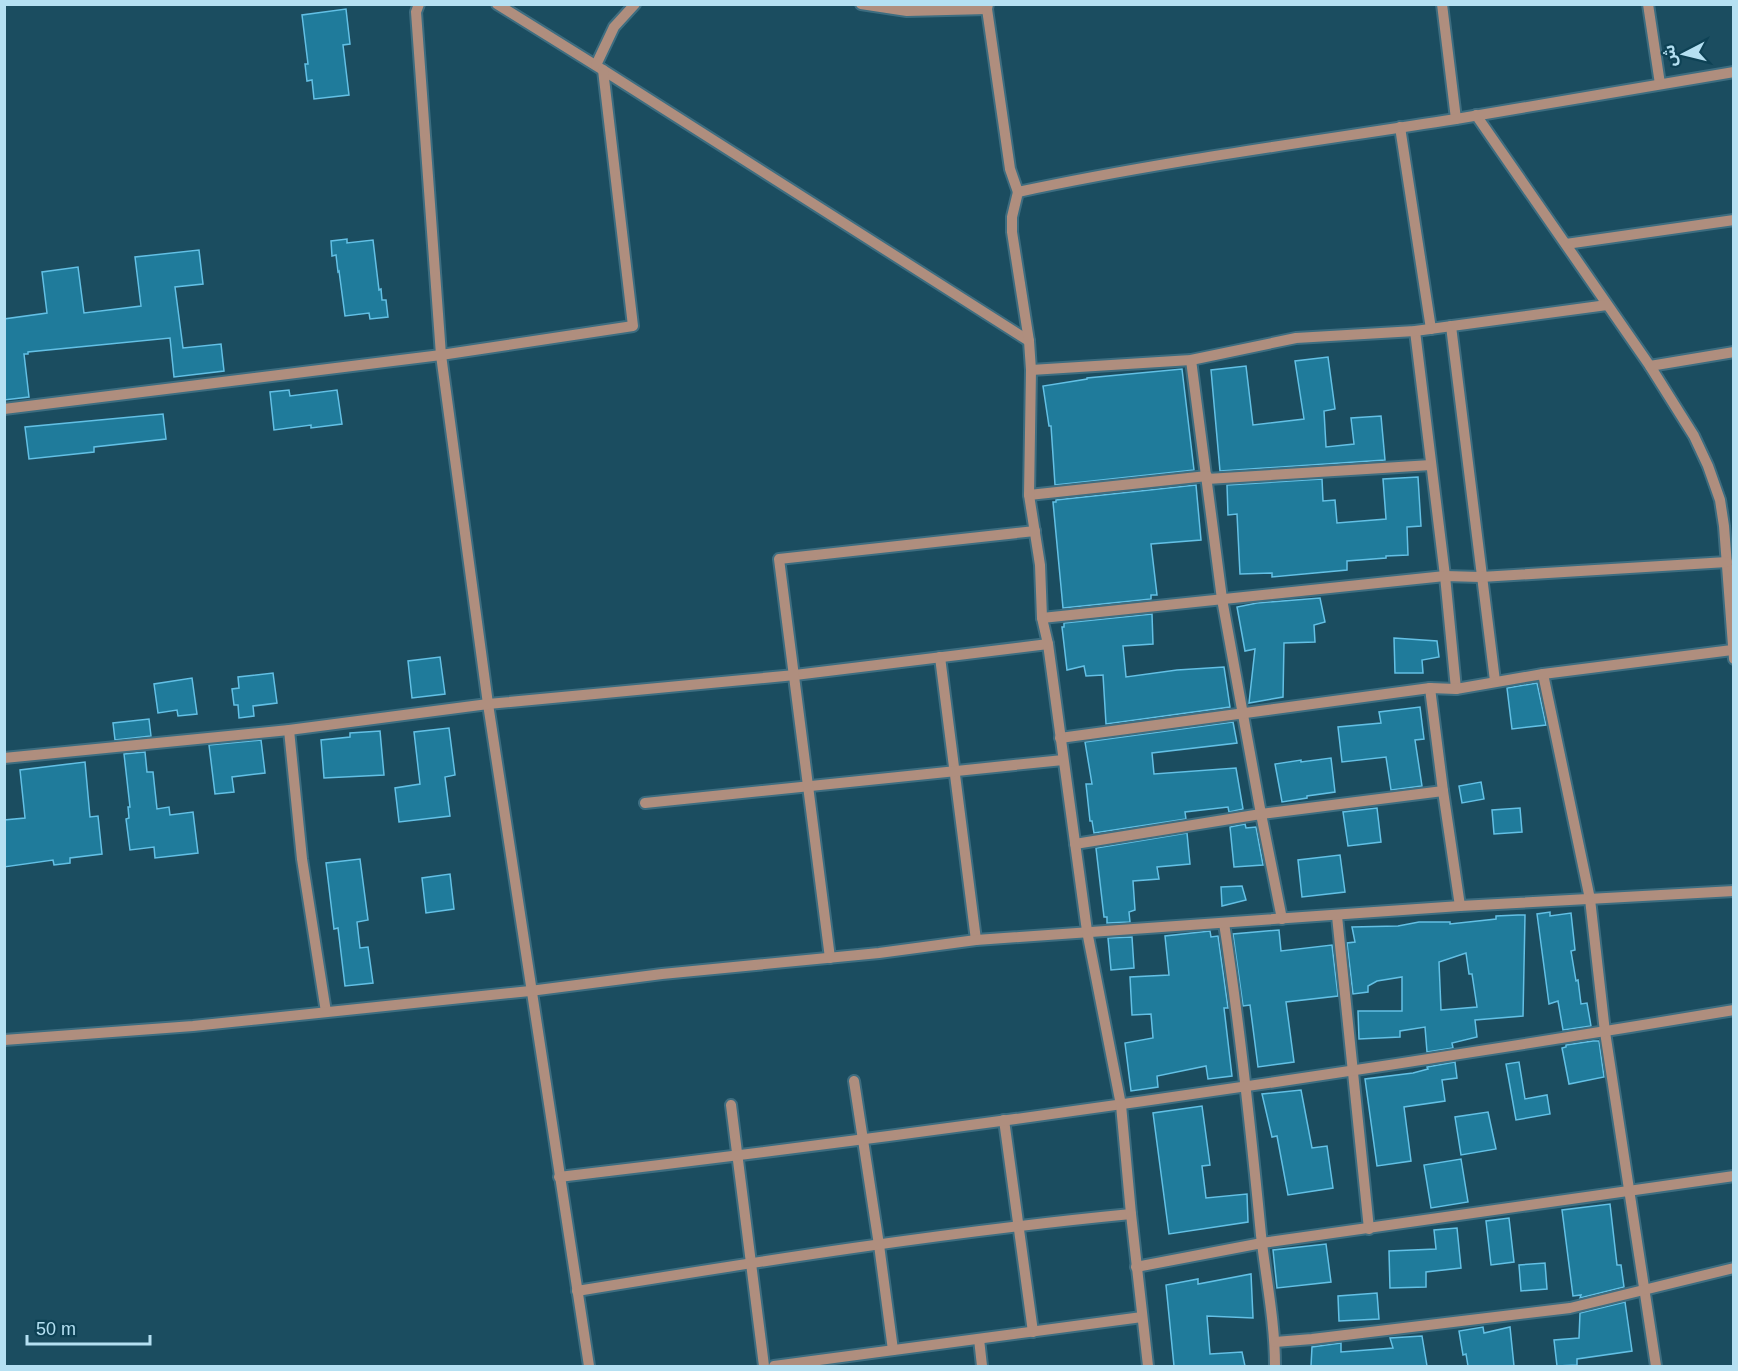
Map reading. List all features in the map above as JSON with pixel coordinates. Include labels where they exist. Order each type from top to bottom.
[{"type":"street","points":[[419,4],[416,12],[441,355],[488,704],[530,991],[589,1366]]},
{"type":"street","points":[[497,4],[1029,340]]},
{"type":"street","points":[[4,409],[441,355],[633,326],[599,67],[614,27],[636,4]]},
{"type":"street","points":[[861,4],[907,11],[988,7],[1010,169],[1018,192],[1012,217],[1012,232],[1032,370],[1029,495],[1040,565],[1042,618],[1048,644],[1087,931],[1121,1105],[1148,1366]]},
{"type":"street","points":[[1442,4],[1456,119]]},
{"type":"street","points":[[1648,4],[1660,84]]},
{"type":"street","points":[[1018,192],[1083,178],[1476,116],[1734,72]]},
{"type":"street","points":[[1060,738],[1430,688],[1455,689],[1543,674],[1733,655],[1724,526],[1720,500],[1694,436],[1650,366],[1476,116]]},
{"type":"street","points":[[1400,127],[1431,329]]},
{"type":"street","points":[[1566,244],[1734,220]]},
{"type":"street","points":[[1032,370],[1191,360],[1296,338],[1415,331],[1606,305]]},
{"type":"street","points":[[1451,326],[1495,681]]},
{"type":"street","points":[[1415,331],[1445,576],[1455,689]]},
{"type":"street","points":[[1650,366],[1734,352]]},
{"type":"street","points":[[1191,360],[1222,599],[1282,919]]},
{"type":"street","points":[[1029,495],[1207,477],[1431,465]]},
{"type":"street","points":[[1720,500],[1734,498]]},
{"type":"street","points":[[1724,526],[1734,535]]},
{"type":"street","points":[[830,958],[779,559],[1035,531]]},
{"type":"street","points":[[1042,618],[1445,576],[1481,577],[1727,562]]},
{"type":"street","points":[[4,758],[289,730],[488,704],[795,675],[1048,644]]},
{"type":"street","points":[[940,657],[976,940]]},
{"type":"street","points":[[1543,674],[1590,899],[1605,1032],[1656,1366]]},
{"type":"street","points":[[1430,688],[1460,906]]},
{"type":"street","points":[[289,730],[302,859],[326,1012]]},
{"type":"street","points":[[645,803],[1063,760]]},
{"type":"street","points":[[1075,844],[1261,814],[1443,791]]},
{"type":"street","points":[[4,1040],[193,1026],[530,991],[662,974],[830,958],[976,940],[1460,906],[1734,891]]},
{"type":"street","points":[[1337,916],[1369,1229]]},
{"type":"street","points":[[1224,923],[1246,1086],[1275,1342],[1275,1366]]},
{"type":"street","points":[[559,1177],[738,1156],[1121,1105],[1353,1072],[1734,1010]]},
{"type":"street","points":[[854,1081],[893,1350]]},
{"type":"street","points":[[732,1105],[764,1366]]},
{"type":"street","points":[[1004,1120],[1033,1332]]},
{"type":"street","points":[[1136,1266],[1262,1243],[1734,1176]]},
{"type":"street","points":[[577,1291],[751,1263],[1019,1225],[1131,1214]]},
{"type":"street","points":[[1275,1342],[1570,1308],[1734,1268]]},
{"type":"street","points":[[774,1366],[1142,1317]]},
{"type":"street","points":[[979,1339],[982,1366]]},
{"type":"building","points":[[346,9],[350,44],[343,45],[349,95],[314,99],[312,80],[307,81],[305,64],[308,64],[302,15]]},
{"type":"building","points":[[347,239],[347,243],[373,240],[379,290],[381,289],[382,300],[386,300],[388,317],[370,319],[369,313],[345,316],[339,271],[336,255],[332,256],[331,241]]},
{"type":"building","points":[[199,250],[203,284],[175,287],[183,348],[221,344],[224,371],[174,377],[170,338],[28,352],[24,354],[29,397],[4,400],[4,319],[47,313],[42,272],[78,267],[84,313],[141,306],[135,257]]},
{"type":"building","points":[[1328,357],[1335,409],[1324,411],[1326,447],[1354,444],[1351,418],[1381,416],[1385,460],[1220,471],[1211,370],[1246,366],[1253,425],[1304,419],[1295,361]]},
{"type":"building","points":[[1182,369],[1194,470],[1055,485],[1051,426],[1049,426],[1043,386],[1087,378]]},
{"type":"building","points":[[289,390],[290,396],[337,390],[342,424],[274,430],[270,392]]},
{"type":"building","points":[[163,414],[166,439],[94,447],[94,452],[29,459],[25,427]]},
{"type":"building","points":[[1418,477],[1421,526],[1407,527],[1408,555],[1347,561],[1347,570],[1272,577],[1272,573],[1240,574],[1237,514],[1228,515],[1227,485],[1322,479],[1323,501],[1335,500],[1337,523],[1386,519],[1383,479]]},
{"type":"building","points":[[1196,485],[1201,540],[1151,544],[1157,595],[1151,595],[1151,599],[1063,608],[1053,502]]},
{"type":"building","points":[[1320,598],[1325,622],[1314,625],[1315,642],[1284,643],[1283,697],[1249,703],[1255,649],[1245,651],[1237,607],[1257,603]]},
{"type":"building","points":[[1152,614],[1153,644],[1123,646],[1126,677],[1224,667],[1230,707],[1106,724],[1103,675],[1086,676],[1084,666],[1067,670],[1062,627],[1064,623]]},
{"type":"building","points":[[1394,638],[1437,641],[1439,657],[1422,660],[1423,673],[1395,673]]},
{"type":"building","points":[[440,657],[445,694],[412,698],[408,661]]},
{"type":"building","points":[[273,673],[277,703],[253,706],[254,716],[239,718],[238,705],[234,705],[232,689],[239,688],[238,677]]},
{"type":"building","points":[[192,678],[197,714],[178,716],[177,710],[158,713],[154,684]]},
{"type":"building","points":[[1537,683],[1546,725],[1512,729],[1507,688]]},
{"type":"building","points":[[1420,707],[1424,739],[1415,740],[1422,786],[1391,790],[1386,757],[1342,762],[1338,727],[1381,723],[1379,712]]},
{"type":"building","points":[[149,719],[151,736],[115,740],[113,723]]},
{"type":"building","points":[[1233,722],[1237,743],[1152,753],[1154,774],[1236,768],[1243,809],[1229,812],[1228,807],[1185,812],[1186,819],[1094,833],[1092,821],[1090,821],[1086,784],[1092,784],[1085,742]]},
{"type":"building","points":[[449,728],[455,775],[445,777],[450,816],[399,822],[395,788],[420,784],[414,732]]},
{"type":"building","points":[[380,731],[384,775],[324,778],[321,740],[350,737],[350,733]]},
{"type":"building","points":[[261,740],[265,773],[232,777],[234,792],[215,794],[209,745]]},
{"type":"building","points":[[145,752],[147,772],[153,772],[157,809],[169,807],[170,815],[193,812],[198,853],[155,858],[154,847],[130,850],[126,819],[129,818],[128,807],[130,807],[124,754]]},
{"type":"building","points":[[1331,758],[1335,792],[1282,802],[1275,764]]},
{"type":"building","points":[[85,762],[90,817],[98,816],[102,854],[70,858],[70,863],[54,865],[53,860],[4,867],[4,820],[25,818],[20,770]]},
{"type":"building","points":[[1481,782],[1484,799],[1462,803],[1459,786]]},
{"type":"building","points":[[1377,808],[1381,842],[1348,846],[1343,812]]},
{"type":"building","points":[[1520,808],[1522,832],[1494,834],[1492,810]]},
{"type":"building","points":[[1245,824],[1246,828],[1256,827],[1263,865],[1234,867],[1230,827]]},
{"type":"building","points":[[1187,833],[1190,864],[1157,867],[1159,879],[1133,881],[1135,910],[1129,912],[1130,922],[1107,923],[1107,917],[1104,917],[1096,848]]},
{"type":"building","points":[[1340,855],[1345,892],[1302,897],[1298,860]]},
{"type":"building","points":[[360,859],[368,920],[357,922],[360,948],[368,947],[373,983],[345,986],[338,928],[334,929],[326,863]]},
{"type":"building","points":[[450,874],[454,909],[426,913],[422,878]]},
{"type":"building","points":[[1242,886],[1246,900],[1222,906],[1221,887]]},
{"type":"building","points":[[1550,912],[1550,916],[1571,913],[1575,950],[1571,951],[1576,981],[1578,980],[1581,1004],[1587,1003],[1591,1026],[1563,1030],[1558,1001],[1549,1004],[1537,914]]},
{"type":"building","points":[[1525,915],[1523,1016],[1475,1020],[1477,1037],[1452,1043],[1453,1048],[1427,1052],[1425,1027],[1400,1031],[1400,1037],[1359,1039],[1358,1011],[1402,1011],[1402,977],[1377,981],[1368,986],[1368,992],[1353,994],[1347,943],[1355,942],[1352,927],[1398,926],[1419,922],[1450,922],[1450,924],[1496,919],[1496,916]],"holes":[[[1466,953],[1469,974],[1472,974],[1477,1007],[1441,1010],[1439,962]]]},
{"type":"building","points":[[1279,930],[1281,951],[1332,945],[1338,996],[1286,1002],[1294,1062],[1258,1067],[1250,1005],[1243,1006],[1233,934]]},
{"type":"building","points":[[1210,931],[1211,937],[1218,936],[1228,1008],[1224,1008],[1232,1076],[1208,1079],[1206,1066],[1157,1076],[1158,1087],[1131,1091],[1125,1043],[1153,1038],[1151,1014],[1132,1015],[1130,977],[1169,975],[1165,936]]},
{"type":"building","points":[[1132,937],[1134,968],[1111,970],[1108,938]]},
{"type":"building","points":[[1599,1041],[1604,1077],[1569,1084],[1562,1048],[1566,1045]]},
{"type":"building","points":[[1455,1062],[1457,1078],[1442,1080],[1445,1101],[1404,1107],[1411,1161],[1377,1166],[1365,1079],[1413,1073],[1428,1069],[1427,1067]]},
{"type":"building","points":[[1519,1062],[1525,1099],[1547,1095],[1550,1114],[1516,1120],[1506,1064]]},
{"type":"building","points":[[1301,1090],[1312,1148],[1327,1146],[1333,1188],[1288,1195],[1277,1136],[1272,1137],[1262,1094]]},
{"type":"building","points":[[1202,1106],[1210,1165],[1202,1166],[1206,1198],[1247,1194],[1248,1222],[1169,1234],[1153,1113]]},
{"type":"building","points":[[1488,1112],[1496,1149],[1461,1155],[1455,1117]]},
{"type":"building","points":[[1461,1159],[1468,1202],[1431,1208],[1424,1165]]},
{"type":"building","points":[[1610,1204],[1617,1265],[1621,1265],[1624,1287],[1580,1298],[1581,1295],[1573,1296],[1562,1210]]},
{"type":"building","points":[[1509,1218],[1514,1262],[1491,1265],[1486,1221]]},
{"type":"building","points":[[1457,1228],[1461,1268],[1426,1272],[1426,1287],[1390,1288],[1389,1251],[1436,1249],[1434,1230]]},
{"type":"building","points":[[1326,1244],[1331,1282],[1277,1288],[1273,1250]]},
{"type":"building","points":[[1545,1263],[1547,1289],[1521,1291],[1519,1265]]},
{"type":"building","points":[[1251,1274],[1253,1318],[1207,1316],[1210,1354],[1242,1352],[1245,1366],[1174,1366],[1166,1285],[1198,1279],[1198,1284]]},
{"type":"building","points":[[1377,1293],[1379,1319],[1339,1321],[1338,1296]]},
{"type":"building","points":[[1625,1302],[1632,1351],[1577,1359],[1577,1365],[1557,1366],[1554,1340],[1579,1338],[1580,1313]]},
{"type":"building","points":[[1483,1327],[1484,1333],[1510,1327],[1514,1366],[1468,1366],[1466,1354],[1463,1355],[1459,1331]]},
{"type":"building","points":[[1422,1336],[1427,1366],[1311,1366],[1312,1347],[1341,1343],[1341,1352],[1393,1348],[1390,1338]]}]
